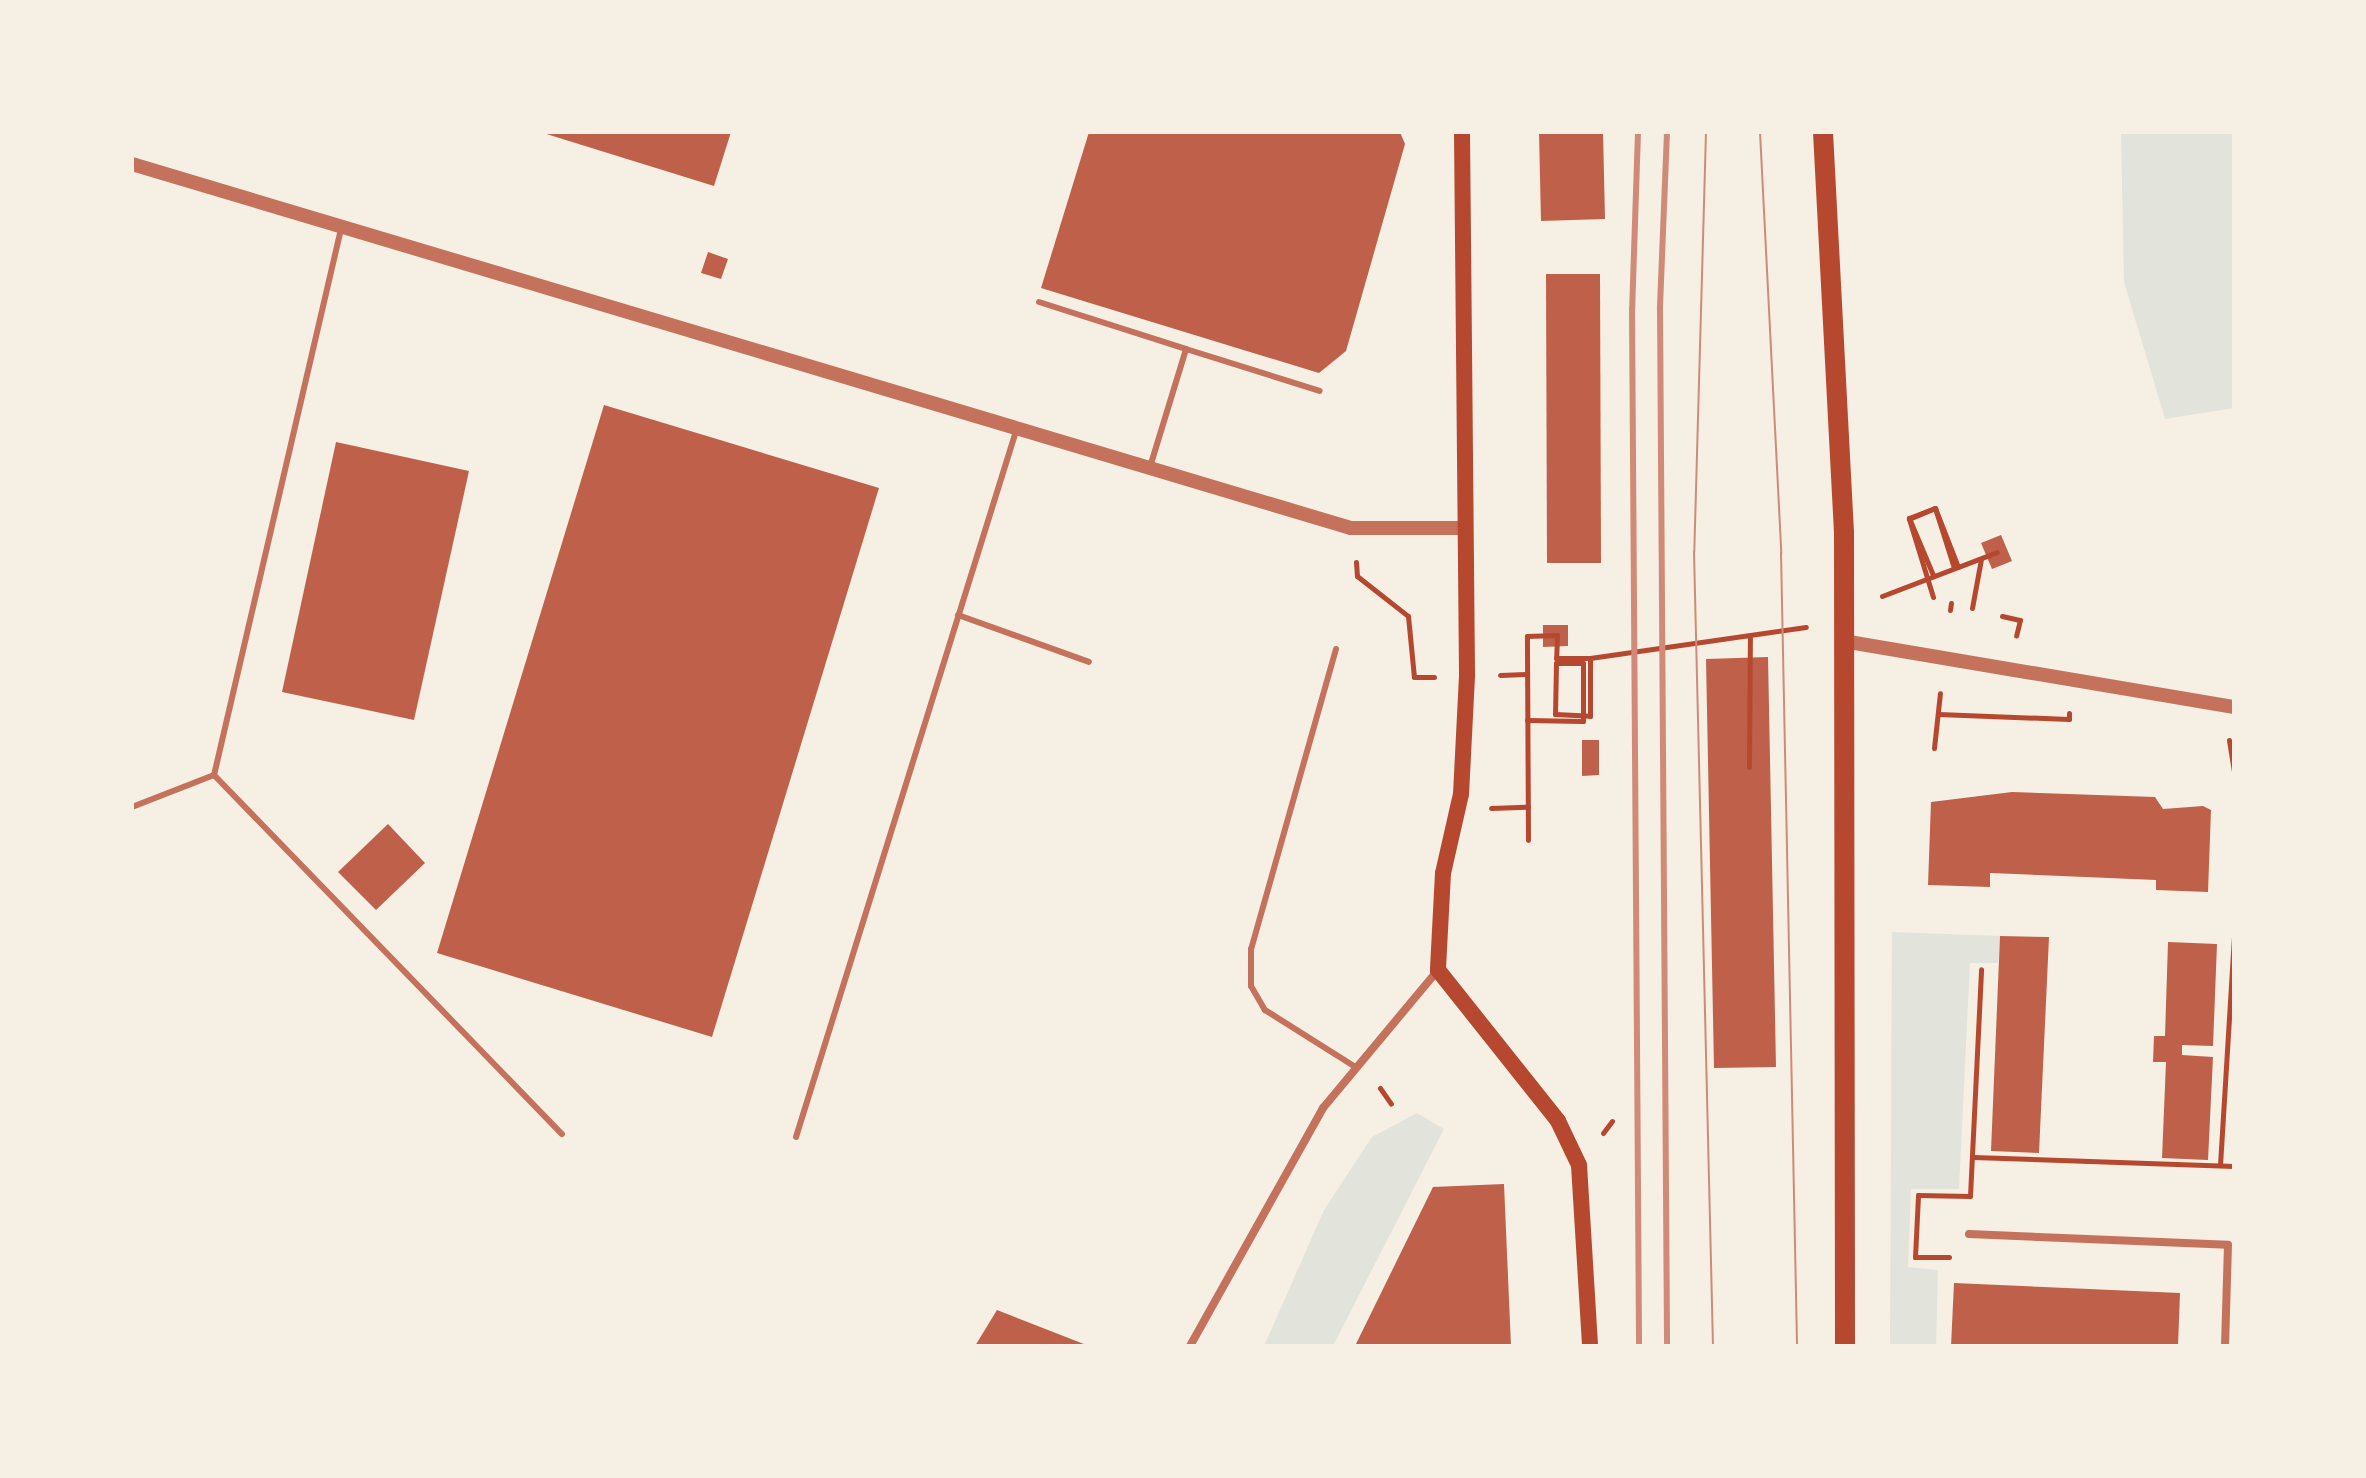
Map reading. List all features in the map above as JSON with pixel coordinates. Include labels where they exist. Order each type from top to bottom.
[{"type":"main road","points":[[1462,132],[1464,528],[1461,794],[1443,873],[1438,970],[1558,1121],[1579,1165],[1590,1346]]},
{"type":"main road","points":[[1823,132],[1843,641],[1845,1346]]},
{"type":"street","points":[[132,164],[341,229],[1351,528],[1464,528]]},
{"type":"street","points":[[1843,641],[2234,707]]},
{"type":"street","points":[[1190,1346],[1323,1108],[1354,1066],[1438,970]]},
{"type":"street","points":[[1969,1234],[2228,1245],[2225,1346]]},
{"type":"lane","points":[[214,775],[341,229]]},
{"type":"lane","points":[[1039,302],[1320,391]]},
{"type":"lane","points":[[1149,470],[1186,349]]},
{"type":"lane","points":[[796,1137],[1017,428]]},
{"type":"lane","points":[[958,615],[1089,662]]},
{"type":"lane","points":[[1336,649],[1251,949],[1251,986],[1265,1010],[1354,1066]]},
{"type":"lane","points":[[132,807],[214,775]]},
{"type":"lane","points":[[214,775],[562,1134]]},
{"type":"path","points":[[1933,597],[1928,572],[1909,519],[1922,514],[1935,508],[1957,566],[1930,576],[1920,547],[1914,532],[1909,518],[1935,508],[1958,567]]},
{"type":"path","points":[[1874,600],[1997,552],[1979,560],[1972,608]]},
{"type":"path","points":[[1357,576],[1408,616],[1414,677]]},
{"type":"path","points":[[2002,616],[2020,620]]},
{"type":"path","points":[[1528,840],[1527,636],[1557,635],[1556,658],[1590,658],[1750,636],[1818,622]]},
{"type":"path","points":[[1749,767],[1750,636]]},
{"type":"path","points":[[1527,720],[1583,721],[1583,707],[1583,663],[1556,663],[1555,714],[1578,715],[1590,716],[1590,658]]},
{"type":"path","points":[[1934,748],[1940,693]]},
{"type":"path","points":[[1938,714],[2027,714]]},
{"type":"path","points":[[2230,736],[2227,760],[2234,773]]},
{"type":"path","points":[[1493,808],[1528,807]]},
{"type":"path","points":[[2220,1165],[2234,937]]},
{"type":"path","points":[[1954,1257],[1915,1257],[1918,1195],[1970,1196],[1981,969]]},
{"type":"path","points":[[1378,1084],[1391,1104]]},
{"type":"path","points":[[1973,1157],[2234,1166]]},
{"type":"shaded area","points":[[2121,132],[2234,132],[2234,408],[2165,419],[2124,282]]},
{"type":"shaded area","points":[[1892,932],[2000,936],[1998,963],[1970,963],[1959,1189],[1911,1189],[1908,1267],[1938,1270],[1936,1346],[1890,1346]]},
{"type":"shaded area","points":[[1417,1113],[1444,1129],[1333,1346],[1264,1346],[1324,1210],[1372,1137]]},
{"type":"building","points":[[540,132],[731,132],[714,186]]},
{"type":"building","points":[[1089,132],[1400,132],[1405,144],[1346,351],[1319,373],[1041,288]]},
{"type":"building","points":[[1539,132],[1603,132],[1605,219],[1541,221]]},
{"type":"building","points":[[708,252],[728,259],[721,279],[701,273]]},
{"type":"building","points":[[1546,274],[1600,274],[1601,563],[1547,563]]},
{"type":"building","points":[[604,405],[879,488],[712,1037],[437,953]]},
{"type":"building","points":[[336,442],[469,471],[414,720],[282,692]]},
{"type":"building","points":[[2001,535],[2012,561],[1992,569],[1981,543]]},
{"type":"building","points":[[1543,625],[1568,625],[1568,646],[1543,647]]},
{"type":"building","points":[[1768,657],[1776,1067],[1714,1068],[1706,659]]},
{"type":"building","points":[[1582,740],[1599,740],[1599,775],[1582,776]]},
{"type":"building","points":[[2012,792],[2155,797],[2163,809],[2203,806],[2211,810],[2208,892],[2156,890],[2156,880],[1990,873],[1990,887],[1928,885],[1931,802]]},
{"type":"building","points":[[388,824],[425,863],[376,910],[338,872]]},
{"type":"building","points":[[2000,936],[2049,937],[2039,1153],[1991,1151]]},
{"type":"building","points":[[2168,942],[2217,944],[2213,1046],[2182,1045],[2182,1055],[2213,1057],[2208,1160],[2162,1158],[2166,1062],[2153,1062],[2154,1036],[2165,1036]]},
{"type":"building","points":[[1504,1184],[1511,1346],[1355,1346],[1433,1187]]},
{"type":"building","points":[[1954,1283],[2180,1293],[2178,1346],[1951,1346]]},
{"type":"building","points":[[997,1310],[1089,1346],[975,1346]]},
{"type":"tram line","points":[[1706,132],[1694,552],[1713,1346]]},
{"type":"tram line","points":[[1760,132],[1781,553],[1797,1346]]},
{"type":"railway","points":[[1638,132],[1632,309],[1639,1346]]},
{"type":"railway","points":[[1667,132],[1660,309],[1667,1346]]}]
